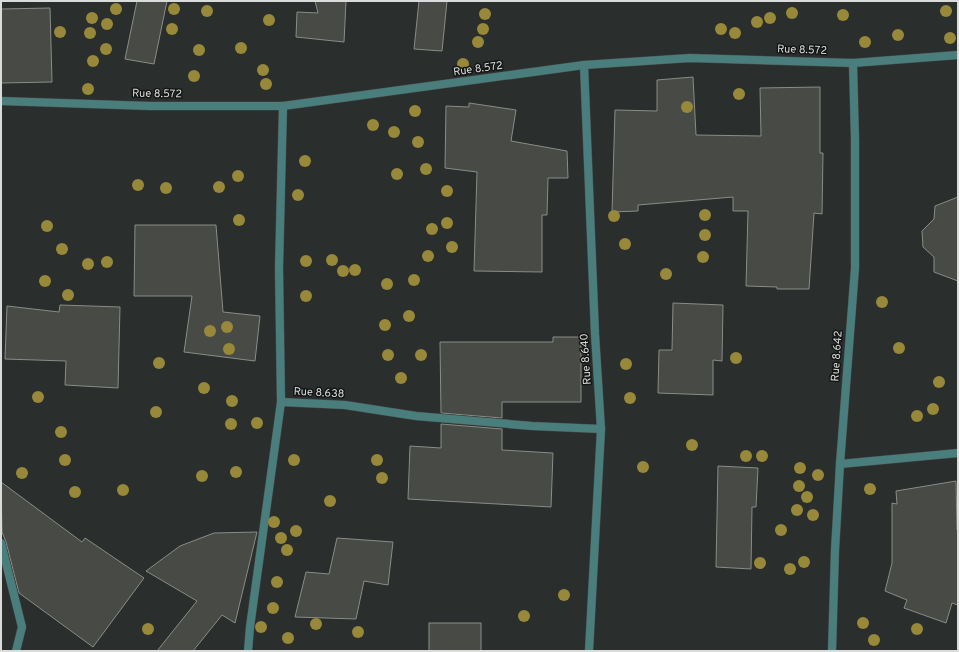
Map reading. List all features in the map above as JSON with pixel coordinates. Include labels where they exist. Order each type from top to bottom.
[{"type":"street","name":"Rue 8.572","points":[[1,101],[150,106],[282,106],[584,65],[690,58],[853,63],[958,55]]},
{"type":"street","name":"Rue 8.642","points":[[832,651],[835,550],[840,464],[855,268],[855,140],[853,63]]},
{"type":"street","name":"Rue 8.640","points":[[584,65],[595,334],[601,429],[589,651]]},
{"type":"street","name":"Rue 8.638","points":[[282,106],[279,268],[281,402],[346,405],[416,416],[532,426],[601,429]]},
{"type":"street","points":[[248,651],[281,402]]},
{"type":"street","points":[[840,464],[958,452]]},
{"type":"street","points":[[1,543],[22,627],[16,651]]},
{"type":"building","points":[[137,1],[167,1],[154,64],[125,59]]},
{"type":"building","points":[[315,1],[346,1],[344,42],[296,37],[297,12],[318,13]]},
{"type":"building","points":[[419,1],[447,1],[442,51],[414,49]]},
{"type":"building","points":[[50,8],[52,82],[1,83],[1,9]]},
{"type":"building","points":[[693,77],[696,135],[761,136],[760,88],[820,87],[820,153],[823,153],[822,214],[814,213],[809,289],[777,289],[777,287],[746,286],[748,211],[733,211],[733,197],[638,205],[638,211],[612,212],[615,110],[657,111],[657,80]]},
{"type":"building","points":[[469,103],[516,110],[511,141],[567,151],[568,178],[548,178],[547,215],[542,215],[542,272],[474,271],[477,172],[445,168],[446,106],[469,107]]},
{"type":"building","points":[[958,197],[958,281],[934,272],[934,257],[923,247],[922,231],[934,219],[935,206]]},
{"type":"building","points":[[135,225],[216,225],[223,312],[260,316],[255,361],[184,352],[192,296],[134,296]]},
{"type":"building","points":[[673,303],[723,305],[722,361],[713,360],[713,395],[658,393],[659,350],[672,350]]},
{"type":"building","points":[[60,305],[120,307],[118,388],[65,385],[66,361],[5,359],[7,306],[59,312]]},
{"type":"building","points":[[553,337],[581,337],[581,402],[502,402],[502,418],[441,413],[440,342],[553,342]]},
{"type":"building","points":[[441,424],[502,429],[502,450],[553,453],[551,507],[408,499],[410,446],[441,448]]},
{"type":"building","points":[[718,466],[758,468],[756,507],[752,507],[751,569],[716,567]]},
{"type":"building","points":[[956,481],[958,530],[958,605],[952,603],[946,623],[904,608],[907,600],[885,591],[892,563],[892,503],[897,504],[896,491]]},
{"type":"building","points":[[1,482],[82,542],[85,538],[144,578],[93,647],[19,593],[2,532]]},
{"type":"building","points":[[257,532],[235,623],[222,615],[193,651],[157,651],[197,601],[146,571],[180,546],[214,533]]},
{"type":"building","points":[[337,538],[393,542],[388,585],[364,581],[356,619],[295,617],[306,572],[329,574]]},
{"type":"building","points":[[429,623],[481,623],[481,651],[429,651]]}]
